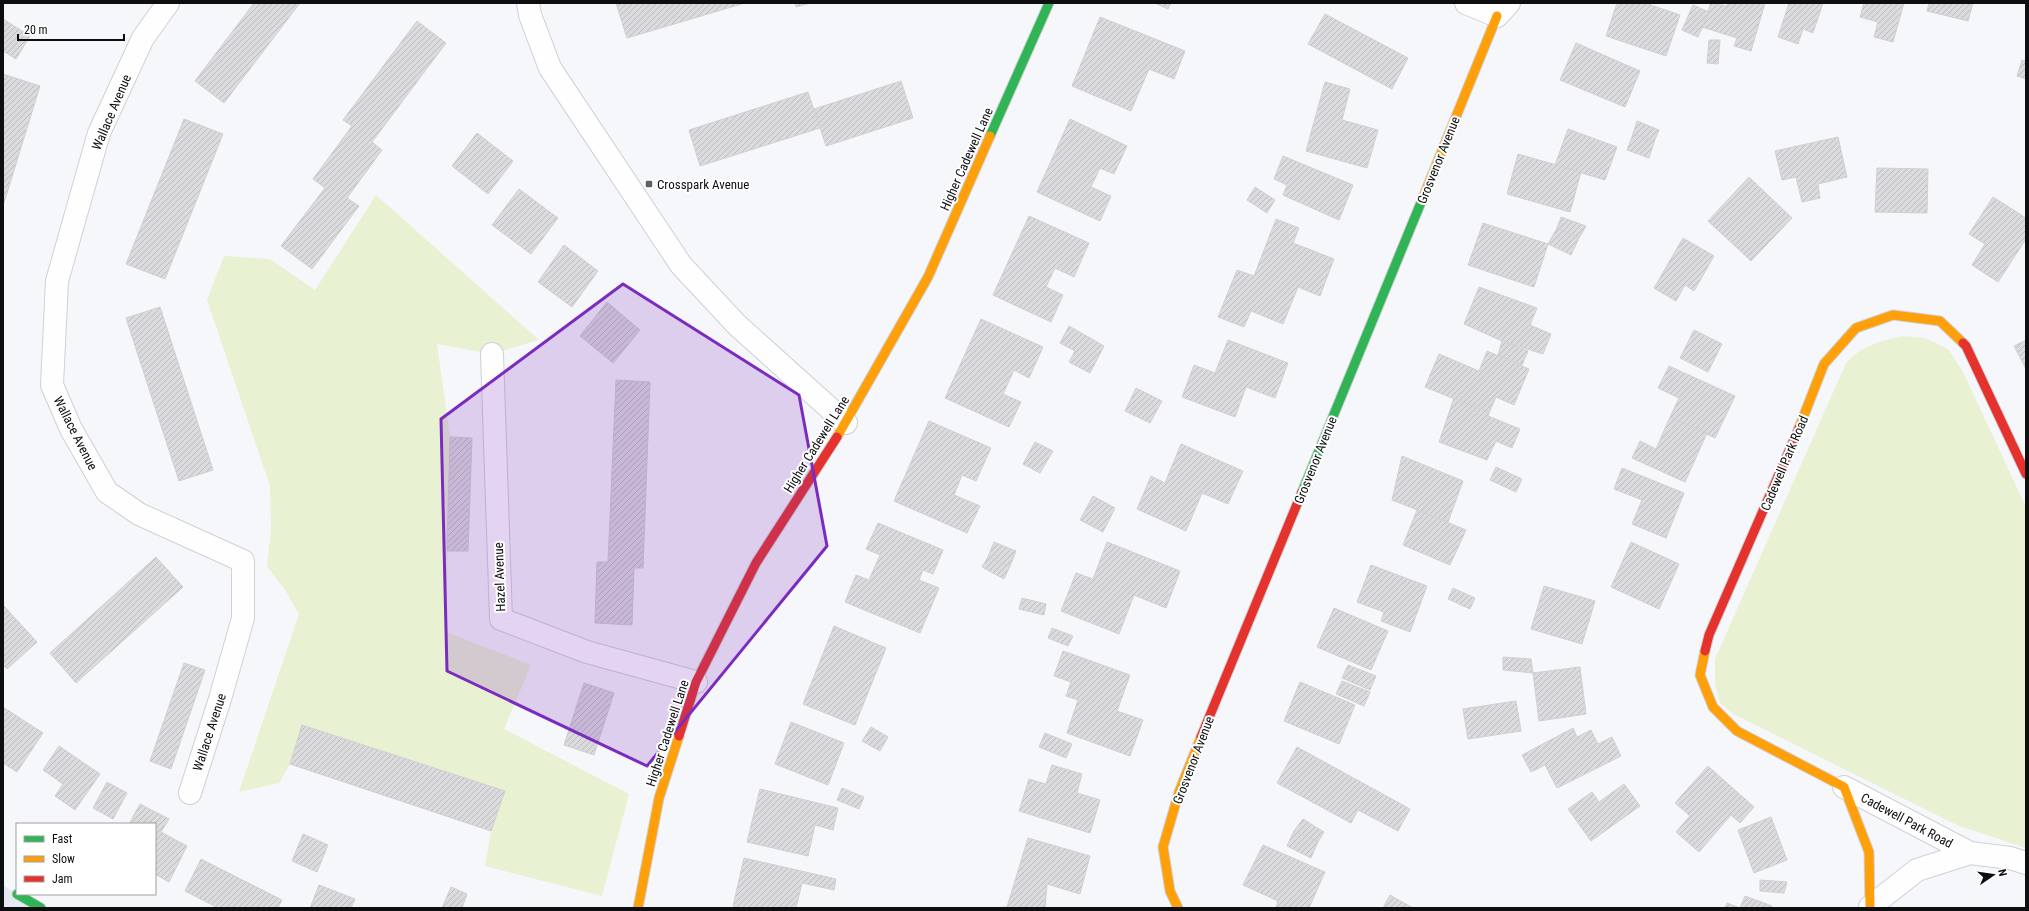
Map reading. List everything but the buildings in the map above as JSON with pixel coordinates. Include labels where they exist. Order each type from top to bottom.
[{"type":"street","name":"Wallace Avenue","points":[[168,3],[143,38],[99,133],[57,282],[52,385],[71,429],[107,492],[139,514],[243,561],[243,618],[220,699],[190,792]]},
{"type":"street","points":[[528,3],[530,15],[550,68],[681,265],[737,325],[846,423]]},
{"type":"street","name":"Higher Cadewell Lane","points":[[638,908],[659,798],[696,682],[756,563],[846,423],[928,277],[1049,3]]},
{"type":"street","name":"Grosvenor Avenue","points":[[1178,908],[1170,891],[1163,847],[1179,792],[1503,10],[1466,3]]},
{"type":"street","name":"Cadewell Park Road","points":[[2026,474],[1966,346],[1940,321],[1893,315],[1856,328],[1824,364],[1792,446],[1709,635],[1700,675],[1713,707],[1737,731],[1970,853],[2010,858],[2026,864]]},
{"type":"street","name":"Hazel Avenue","points":[[492,354],[501,619],[587,652],[696,682]]},
{"type":"street","name":"Cadewell Park Road","points":[[1844,787],[1869,852],[1870,908]]},
{"type":"street","name":"Cadewell Park Road","points":[[1870,908],[1917,870],[1970,853]]},
{"type":"street","points":[[8,888],[16,893]]},
{"type":"street","points":[[19,895],[41,908]]},
{"type":"highlighted area","points":[[623,284],[799,395],[827,546],[647,766],[447,671],[441,419]]},
{"type":"shaded area","points":[[3,885],[16,893],[16,895],[19,895],[41,908],[3,908]]},
{"type":"green space","points":[[376,195],[539,340],[492,354],[437,344],[450,437],[446,632],[531,665],[504,729],[629,794],[602,896],[485,866],[491,831],[504,791],[303,725],[290,764],[279,783],[239,792],[299,614],[285,590],[267,566],[271,530],[270,486],[207,300],[224,256],[270,259],[315,290]]},
{"type":"green space","points":[[1903,336],[1925,338],[1948,349],[1963,372],[2026,507],[2026,848],[1959,826],[1733,714],[1720,703],[1715,685],[1715,659],[1846,363],[1865,348],[1880,342]]},
{"type":"traffic: fast","points":[[990,136],[1049,3]]},
{"type":"traffic: fast","points":[[1302,492],[1422,200]]},
{"type":"traffic: fast","points":[[19,895],[41,908]]},
{"type":"traffic: slow","points":[[1422,200],[1497,16]]},
{"type":"traffic: slow","points":[[837,437],[928,277],[990,136]]},
{"type":"traffic: slow","points":[[1799,428],[1824,364],[1856,328],[1893,315],[1940,321],[1963,343]]},
{"type":"traffic: slow","points":[[1705,651],[1700,675],[1713,707],[1737,731],[1844,787],[1869,852],[1870,908]]},
{"type":"traffic: slow","points":[[638,908],[659,798],[679,736]]},
{"type":"traffic: slow","points":[[1178,908],[1170,891],[1163,847],[1179,792],[1201,737]]},
{"type":"traffic: jam","points":[[1963,343],[1966,346],[2026,474]]},
{"type":"traffic: jam","points":[[1705,651],[1709,635],[1799,428]]},
{"type":"traffic: jam","points":[[679,736],[696,682],[756,563],[837,437]]},
{"type":"traffic: jam","points":[[1201,737],[1302,492]]},
{"type":"place","name":"Crosspark Avenue","points":[[649,184]]}]
